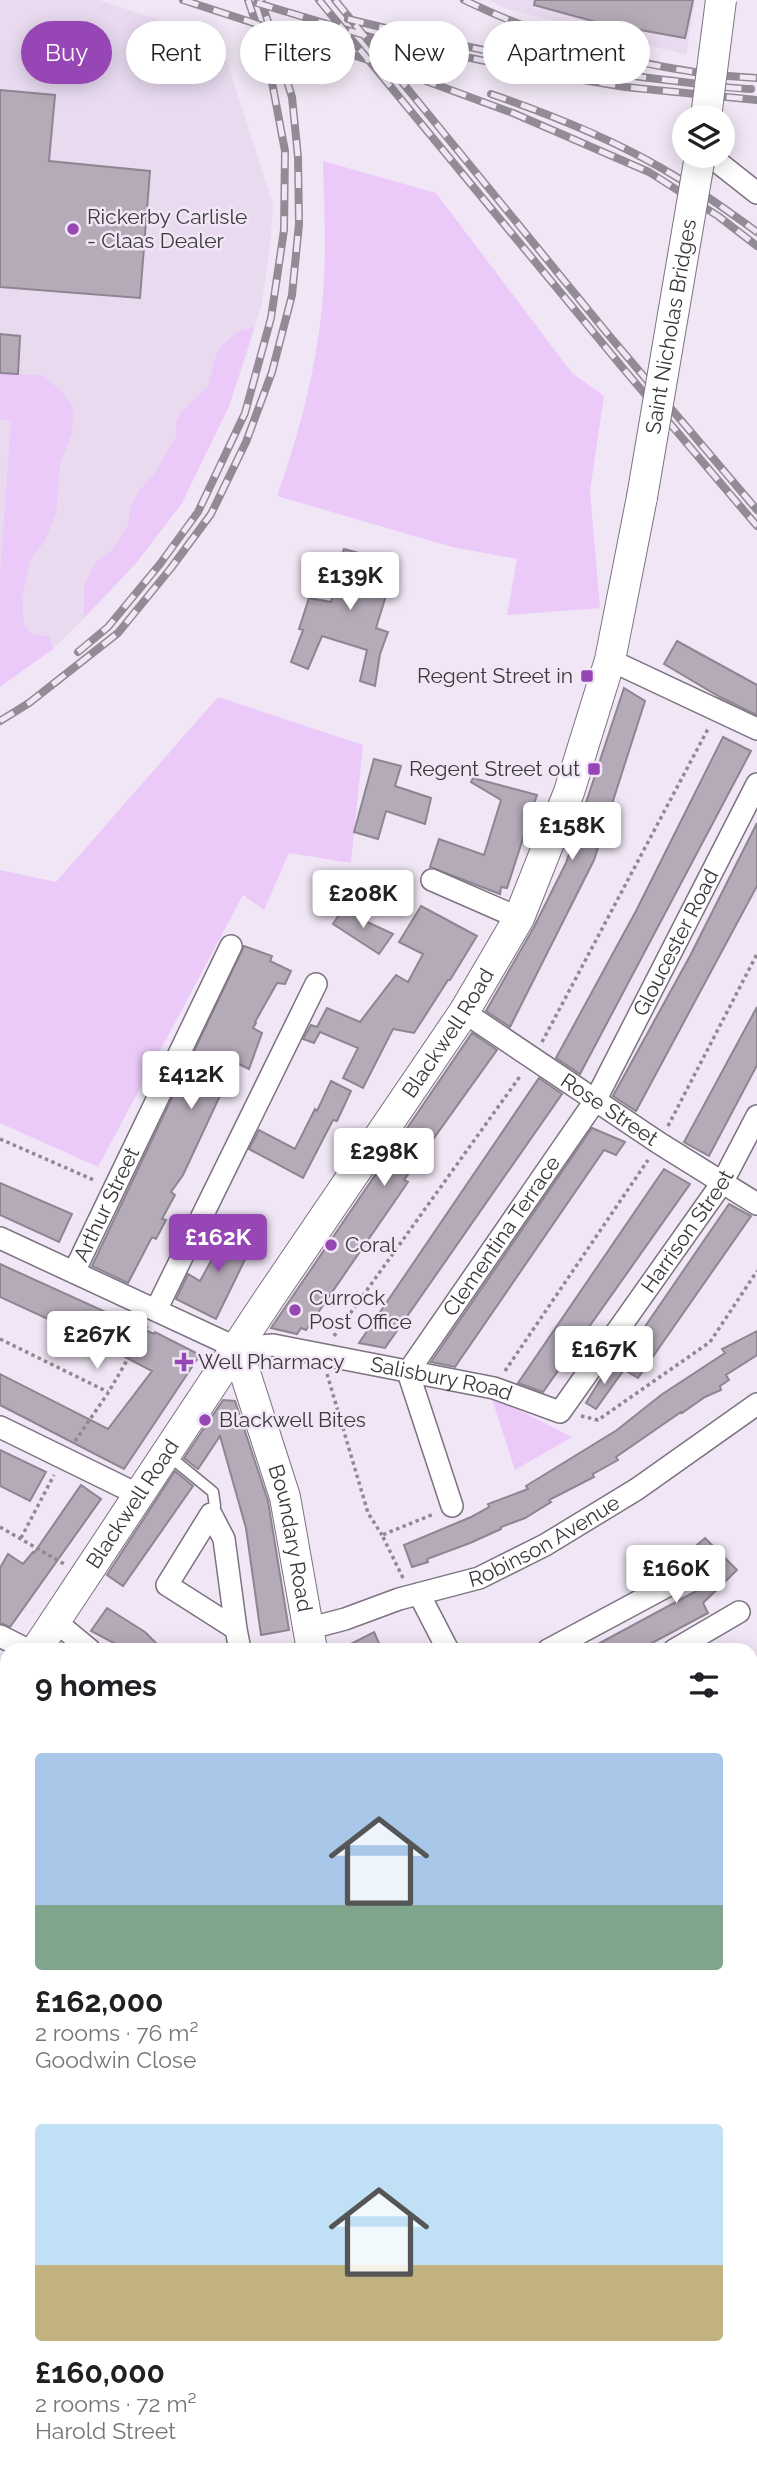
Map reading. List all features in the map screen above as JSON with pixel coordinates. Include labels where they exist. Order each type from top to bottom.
[{"type":"street","points":[[708,105],[721,0]]},
{"type":"street","name":"Saint Nicholas Bridges","points":[[642,497],[698,168]]},
{"type":"street","points":[[725,168],[757,193]]},
{"type":"street","name":"Blackwell Road","points":[[41,1643],[276,1288],[464,1012],[519,918],[569,793],[610,660],[642,497]]},
{"type":"street","points":[[610,660],[757,729]]},
{"type":"street","name":"Gloucester Road","points":[[595,1101],[757,785]]},
{"type":"street","points":[[432,880],[519,918]]},
{"type":"street","name":"Arthur Street","points":[[74,1272],[231,946]]},
{"type":"street","points":[[156,1310],[316,984]]},
{"type":"street","name":"Rose Street","points":[[464,1012],[659,1143],[757,1204]]},
{"type":"street","name":"Clementina Terrace","points":[[408,1372],[595,1101]]},
{"type":"street","name":"Harrison Street","points":[[560,1412],[722,1183],[757,1116]]},
{"type":"street","points":[[0,1238],[237,1348]]},
{"type":"street","name":"Salisbury Road","points":[[237,1348],[274,1345],[494,1388],[560,1412]]},
{"type":"street","name":"Boundary Road","points":[[237,1348],[285,1497],[309,1640]]},
{"type":"street","points":[[408,1372],[452,1506]]},
{"type":"street","name":"Robinson Avenue","points":[[309,1640],[415,1595],[479,1578],[545,1545],[637,1489],[757,1404]]},
{"type":"street","points":[[0,1427],[139,1496]]},
{"type":"street","points":[[211,1514],[167,1585],[236,1629]]},
{"type":"street","points":[[211,1514],[224,1539],[239,1643]]},
{"type":"street","points":[[561,1643],[687,1576]]},
{"type":"street","points":[[415,1595],[445,1643]]},
{"type":"street","points":[[691,1643],[739,1612]]},
{"type":"street","points":[[55,1621],[82,1643]]},
{"type":"lane","points":[[166,1455],[213,1492],[215,1506],[211,1514]]},
{"type":"path","points":[[494,1388],[659,1143],[757,954]]},
{"type":"path","points":[[0,1139],[114,1189]]},
{"type":"path","points":[[560,1412],[598,1420],[710,1342],[757,1271]]},
{"type":"path","points":[[21,1538],[63,1458],[108,1392],[156,1310]]},
{"type":"path","points":[[0,1339],[108,1392]]},
{"type":"path","points":[[321,1354],[368,1513],[415,1595]]},
{"type":"path","points":[[382,1535],[452,1506]]},
{"type":"path","points":[[0,1527],[85,1577]]},
{"type":"shaded area","points":[[0,0],[99,0],[163,21],[126,21],[126,84],[226,84],[226,59],[273,205],[262,303],[229,406],[182,503],[137,562],[97,605],[53,649],[0,687]]},
{"type":"shaded area","points":[[490,0],[695,0],[686,55],[650,46],[650,21],[554,21],[504,8]]},
{"type":"shaded area","points":[[323,161],[436,193],[572,373],[604,396],[590,491],[600,608],[507,615],[517,559],[452,547],[277,496],[302,416],[322,308],[325,265]]},
{"type":"shaded area","points":[[254,327],[229,406],[182,503],[137,562],[84,618],[84,587],[95,563],[113,549],[128,525],[131,506],[139,491],[154,474],[176,437],[176,423],[180,413],[208,386],[216,355],[221,347],[237,332]]},
{"type":"shaded area","points":[[0,373],[43,375],[62,392],[73,408],[72,434],[60,464],[56,514],[44,542],[30,561],[22,597],[24,625],[33,635],[49,636],[53,649],[0,687],[0,574],[11,421],[0,419]]},
{"type":"shaded area","points":[[218,697],[363,745],[351,863],[289,853],[264,910],[243,895],[98,1167],[0,1123],[0,870],[56,882]]},
{"type":"shaded area","points":[[491,1396],[572,1437],[515,1470]]},
{"type":"building","points":[[535,0],[693,0],[685,38],[650,32],[650,21],[592,21],[534,5]]},
{"type":"building","name":"Rickerby Carlisle - Claas Dealer","points":[[0,90],[55,95],[49,161],[150,171],[140,298],[0,287]]},
{"type":"building","points":[[0,334],[20,336],[18,374],[0,373]]},
{"type":"building","points":[[344,549],[396,563],[376,628],[388,632],[380,654],[375,686],[360,681],[367,650],[322,636],[308,669],[291,662],[303,630],[299,629],[309,598],[331,602],[342,569],[337,568]]},
{"type":"building","points":[[677,641],[757,685],[757,715],[664,664]]},
{"type":"building","points":[[624,688],[645,701],[594,860],[510,1027],[486,1011],[534,927],[566,863]]},
{"type":"building","points":[[723,737],[751,751],[580,1074],[556,1058],[636,911]]},
{"type":"building","points":[[374,759],[401,766],[395,786],[431,798],[425,824],[386,811],[378,839],[354,832]]},
{"type":"building","points":[[473,778],[537,795],[507,888],[501,887],[500,894],[430,867],[439,839],[484,855],[501,800],[471,782]]},
{"type":"building","points":[[757,823],[757,886],[636,1111],[613,1096],[690,956]]},
{"type":"building","points":[[421,906],[477,936],[414,1033],[393,1029],[363,1088],[343,1078],[358,1048],[320,1032],[314,1043],[303,1039],[311,1025],[317,1027],[327,1008],[360,1022],[396,975],[408,982],[423,954],[399,942]]},
{"type":"building","points":[[344,907],[366,919],[365,921],[393,934],[379,954],[333,924]]},
{"type":"building","points":[[244,946],[272,956],[270,961],[291,971],[285,984],[277,983],[255,1022],[253,1028],[262,1033],[249,1069],[239,1064],[218,1100],[183,1175],[171,1192],[175,1195],[162,1219],[166,1220],[156,1239],[152,1237],[128,1283],[92,1266]]},
{"type":"building","points":[[757,1007],[757,1065],[709,1156],[684,1142]]},
{"type":"building","points":[[472,1033],[497,1050],[404,1180],[408,1182],[306,1330],[301,1328],[297,1334],[271,1328]]},
{"type":"building","points":[[539,1078],[562,1094],[385,1348],[359,1343]]},
{"type":"building","points":[[331,1081],[351,1091],[337,1121],[333,1120],[303,1178],[249,1149],[259,1130],[295,1149]]},
{"type":"building","points":[[592,1128],[625,1142],[616,1155],[604,1150],[455,1367],[431,1362]]},
{"type":"building","points":[[664,1169],[690,1184],[543,1392],[518,1383]]},
{"type":"building","points":[[0,1183],[72,1214],[59,1242],[0,1215]]},
{"type":"building","points":[[729,1204],[751,1216],[638,1378],[618,1366]]},
{"type":"building","points":[[231,1225],[256,1237],[216,1319],[176,1299],[188,1274],[200,1281]]},
{"type":"building","points":[[0,1264],[154,1334],[155,1332],[200,1355],[124,1469],[0,1405],[0,1374],[108,1429],[152,1371],[85,1336],[0,1297]]},
{"type":"building","points":[[757,1331],[757,1355],[726,1375],[729,1380],[720,1386],[721,1390],[681,1412],[616,1457],[618,1460],[593,1474],[594,1477],[549,1500],[551,1502],[525,1518],[412,1567],[404,1545],[471,1517],[489,1507],[488,1504],[528,1489],[526,1486],[617,1430],[661,1395],[725,1353],[722,1349]]},
{"type":"building","points":[[610,1364],[623,1371],[596,1409],[586,1403]]},
{"type":"building","points":[[223,1400],[235,1401],[268,1501],[289,1630],[261,1635],[246,1528],[220,1436],[198,1469],[184,1458]]},
{"type":"building","points":[[0,1450],[46,1472],[30,1501],[0,1486]]},
{"type":"building","points":[[175,1471],[193,1486],[123,1586],[107,1575]]},
{"type":"building","points":[[81,1485],[101,1499],[10,1627],[0,1623],[0,1568],[8,1554],[23,1564],[34,1553]]},
{"type":"building","points":[[705,1538],[737,1570],[703,1603],[708,1613],[652,1643],[600,1643],[713,1582],[686,1554]]},
{"type":"building","points":[[107,1608],[145,1632],[156,1643],[114,1643],[91,1631]]},
{"type":"building","points":[[374,1632],[379,1643],[353,1643]]},
{"type":"railway","points":[[183,0],[368,60]]},
{"type":"railway","points":[[78,652],[108,627],[160,564],[198,512],[245,413],[271,318],[284,230],[285,151],[267,56],[248,0]]},
{"type":"railway","points":[[0,721],[29,703],[118,633],[171,568],[211,514],[246,442],[272,372],[292,295],[299,224],[298,157],[292,97],[261,0]]},
{"type":"railway","points":[[319,0],[757,526]]},
{"type":"railway","points":[[335,0],[607,333],[757,510]]},
{"type":"railway","points":[[464,0],[534,30],[606,54],[681,70],[757,78]]},
{"type":"railway","points":[[257,3],[374,38],[553,75],[625,87],[757,100]]},
{"type":"railway","points":[[348,19],[467,47],[546,62],[626,75],[751,89]]},
{"type":"railway","points":[[434,84],[513,113],[649,172],[718,216],[757,246]]},
{"type":"railway","points":[[491,94],[579,127],[622,147],[699,191],[757,232]]},
{"type":"place","name":"Rickerby Carlisle - Claas Dealer","points":[[73,229]]},
{"type":"place","name":"Regent Street in","points":[[587,676]]},
{"type":"place","name":"Regent Street out","points":[[594,769]]},
{"type":"place","name":"Coral","points":[[331,1245]]},
{"type":"place","name":"Currock Post Office","points":[[295,1310]]},
{"type":"place","name":"Well Pharmacy","points":[[184,1362]]},
{"type":"place","name":"Blackwell Bites","points":[[205,1420]]}]
